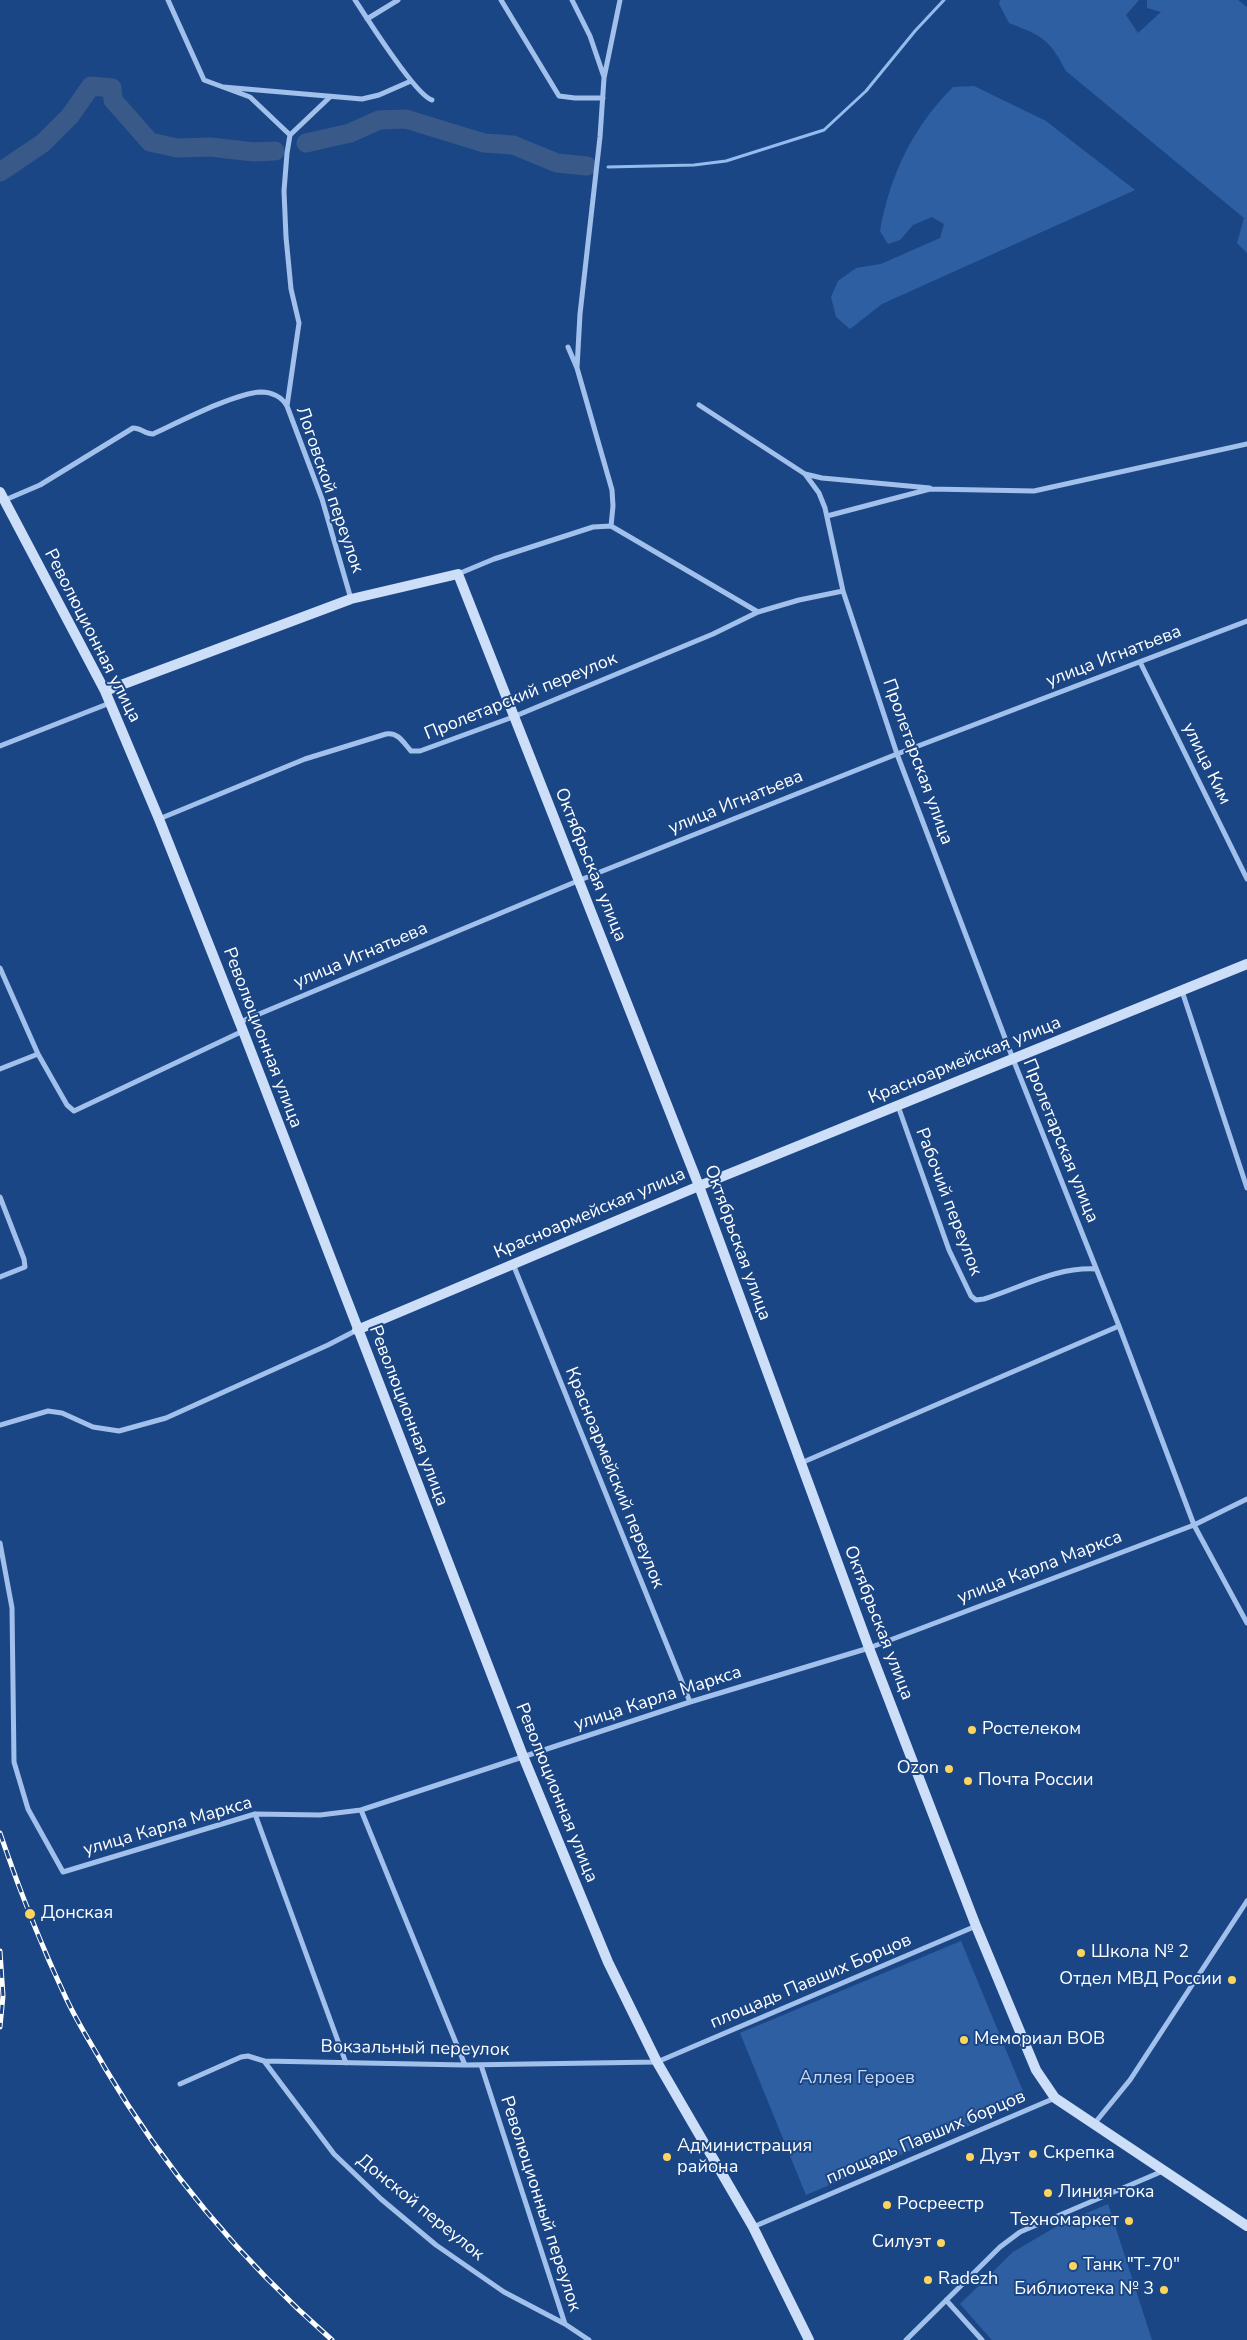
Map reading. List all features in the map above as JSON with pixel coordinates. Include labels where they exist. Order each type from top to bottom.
[{"type":"street","points":[[168,0],[192,50],[201,75],[209,83],[250,97],[290,135]]},
{"type":"street","points":[[355,0],[411,81],[426,98],[432,100]]},
{"type":"street","points":[[367,19],[398,0]]},
{"type":"street","points":[[501,0],[559,96],[603,98]]},
{"type":"street","points":[[572,0],[590,36],[604,78]]},
{"type":"street","points":[[577,368],[580,314],[604,78],[620,0]]},
{"type":"street","points":[[223,87],[330,97],[371,98],[411,81]]},
{"type":"street","points":[[287,406],[299,323],[292,289],[286,237],[284,191],[290,135],[330,97]]},
{"type":"street","points":[[568,347],[577,368],[612,490],[611,526]]},
{"type":"street","name":"Логовской переулок","points":[[2,496],[40,485],[133,428],[139,428],[147,434],[153,434],[215,406],[262,392],[279,398],[287,406],[322,499],[351,599]]},
{"type":"street","points":[[699,405],[805,474],[822,478],[940,489]]},
{"type":"street","points":[[827,516],[930,489],[1034,490],[1247,444]]},
{"type":"street","name":"Пролетарская улица","points":[[805,474],[818,493],[827,516],[843,591],[898,754],[1013,1059],[1119,1326],[1194,1525],[1247,1624]]},
{"type":"street","name":"Революционная улица","points":[[2,496],[106,691],[159,819],[523,1756],[608,1962],[657,2062],[753,2227],[809,2340]]},
{"type":"street","points":[[106,691],[351,599],[458,574],[592,527],[611,526],[758,612]]},
{"type":"street","name":"Октябрьская улица","points":[[458,574],[513,717],[580,880],[698,1186],[869,1648],[976,1926],[1036,2070],[1055,2098]]},
{"type":"street","name":"Пролетарский переулок","points":[[159,819],[305,760],[386,734],[393,733],[398,736],[414,752],[513,717],[713,634],[758,612],[799,600],[843,591]]},
{"type":"street","name":"улица Игнатьева","points":[[38,1054],[67,1105],[74,1111],[241,1026],[580,880],[898,754],[1247,621]]},
{"type":"street","name":"улица Ким","points":[[1140,662],[1247,880]]},
{"type":"street","points":[[0,746],[110,703]]},
{"type":"street","name":"Красноармейская улица","points":[[0,1425],[48,1411],[62,1413],[93,1426],[119,1431],[156,1421],[328,1345],[357,1330],[698,1186],[1247,964]]},
{"type":"street","points":[[0,968],[38,1054],[0,1068]]},
{"type":"street","points":[[1182,991],[1247,1188]]},
{"type":"street","name":"Рабочий переулок","points":[[898,1106],[949,1250],[971,1296],[976,1300],[984,1299],[1050,1274],[1076,1268],[1096,1269]]},
{"type":"street","points":[[0,1197],[24,1259],[25,1267],[0,1277]]},
{"type":"street","name":"Красноармейский переулок","points":[[513,1264],[690,1702]]},
{"type":"street","points":[[801,1463],[1119,1326]]},
{"type":"street","name":"улица Карла Маркса","points":[[0,1543],[12,1608],[14,1762],[28,1809],[63,1872],[255,1814],[320,1815],[361,1810],[690,1702],[869,1648],[1194,1525],[1247,1499]]},
{"type":"street","points":[[361,1810],[465,2065]]},
{"type":"street","points":[[255,1814],[346,2062]]},
{"type":"street","points":[[1094,2125],[1130,2080],[1247,1902]]},
{"type":"street","name":"площадь Павших Борцов","points":[[657,2062],[976,1926]]},
{"type":"street","name":"Вокзальный переулок","points":[[180,2084],[241,2057],[248,2056],[264,2061],[465,2065],[657,2062]]},
{"type":"street","name":"Донской переулок","points":[[264,2061],[334,2154],[381,2199],[436,2245],[504,2292],[565,2324]]},
{"type":"street","name":"Революционный переулок","points":[[480,2065],[565,2324],[589,2340]]},
{"type":"street","points":[[1055,2098],[1247,2226]]},
{"type":"street","name":"площадь Павших борцов","points":[[753,2227],[1055,2098]]},
{"type":"street","points":[[906,2340],[1000,2247],[1020,2232],[1164,2170]]},
{"type":"street","points":[[946,2300],[982,2340]]},
{"type":"green space","points":[[1000,0],[1139,0],[1126,15],[1138,33],[1161,12],[1147,8],[1147,0],[1238,0],[1247,7],[1247,253],[1237,243],[1244,218],[1066,71],[1055,51],[1044,40],[1029,31],[1009,23],[999,4]]},
{"type":"green space","points":[[974,86],[1046,121],[1135,190],[882,304],[850,329],[836,317],[831,297],[838,281],[856,268],[881,264],[940,238],[944,224],[932,217],[913,225],[900,240],[888,244],[880,231],[884,210],[905,153],[926,118],[953,87]]},
{"type":"green space","name":"Аллея Героев","points":[[961,1941],[1027,2101],[806,2195],[740,2033]]},
{"type":"green space","points":[[1108,2204],[1152,2340],[992,2340],[960,2304],[1013,2252],[1059,2225]]},
{"type":"waterway","points":[[608,167],[694,165],[726,161],[824,130],[866,91],[915,31],[944,0]]},
{"type":"waterway","points":[[0,172],[43,143],[70,116],[91,86],[112,88],[113,100],[150,142],[177,148],[210,147],[254,152],[275,151]]},
{"type":"waterway","points":[[306,143],[350,133],[379,120],[406,119],[484,143],[513,145],[557,163],[587,166]]},
{"type":"railway","points":[[0,1833],[31,1917],[66,1998],[105,2068],[129,2106],[154,2143],[208,2213],[267,2279],[332,2340]]},
{"type":"railway","points":[[0,1951],[3,1996],[0,2027]]},
{"type":"place","name":"Ростелеком","points":[[972,1730]]},
{"type":"place","name":"Ozon","points":[[949,1769]]},
{"type":"place","name":"Почта России","points":[[968,1781]]},
{"type":"place","name":"Донская","points":[[30,1914]]},
{"type":"place","name":"Школа № 2","points":[[1081,1953]]},
{"type":"place","name":"Отдел МВД России","points":[[1232,1980]]},
{"type":"place","name":"Мемориал ВОВ","points":[[964,2040]]},
{"type":"place","name":"Скрепка","points":[[1033,2154]]},
{"type":"place","name":"Администрация района","points":[[667,2157]]},
{"type":"place","name":"Дуэт","points":[[970,2157]]},
{"type":"place","name":"Линия тока","points":[[1048,2193]]},
{"type":"place","name":"Росреестр","points":[[887,2205]]},
{"type":"place","name":"Техномаркет","points":[[1129,2221]]},
{"type":"place","name":"Силуэт","points":[[941,2243]]},
{"type":"place","name":"Танк \"Т-70\"","points":[[1073,2266]]},
{"type":"place","name":"Radezh","points":[[928,2280]]},
{"type":"place","name":"Библиотека № 3","points":[[1164,2290]]}]
